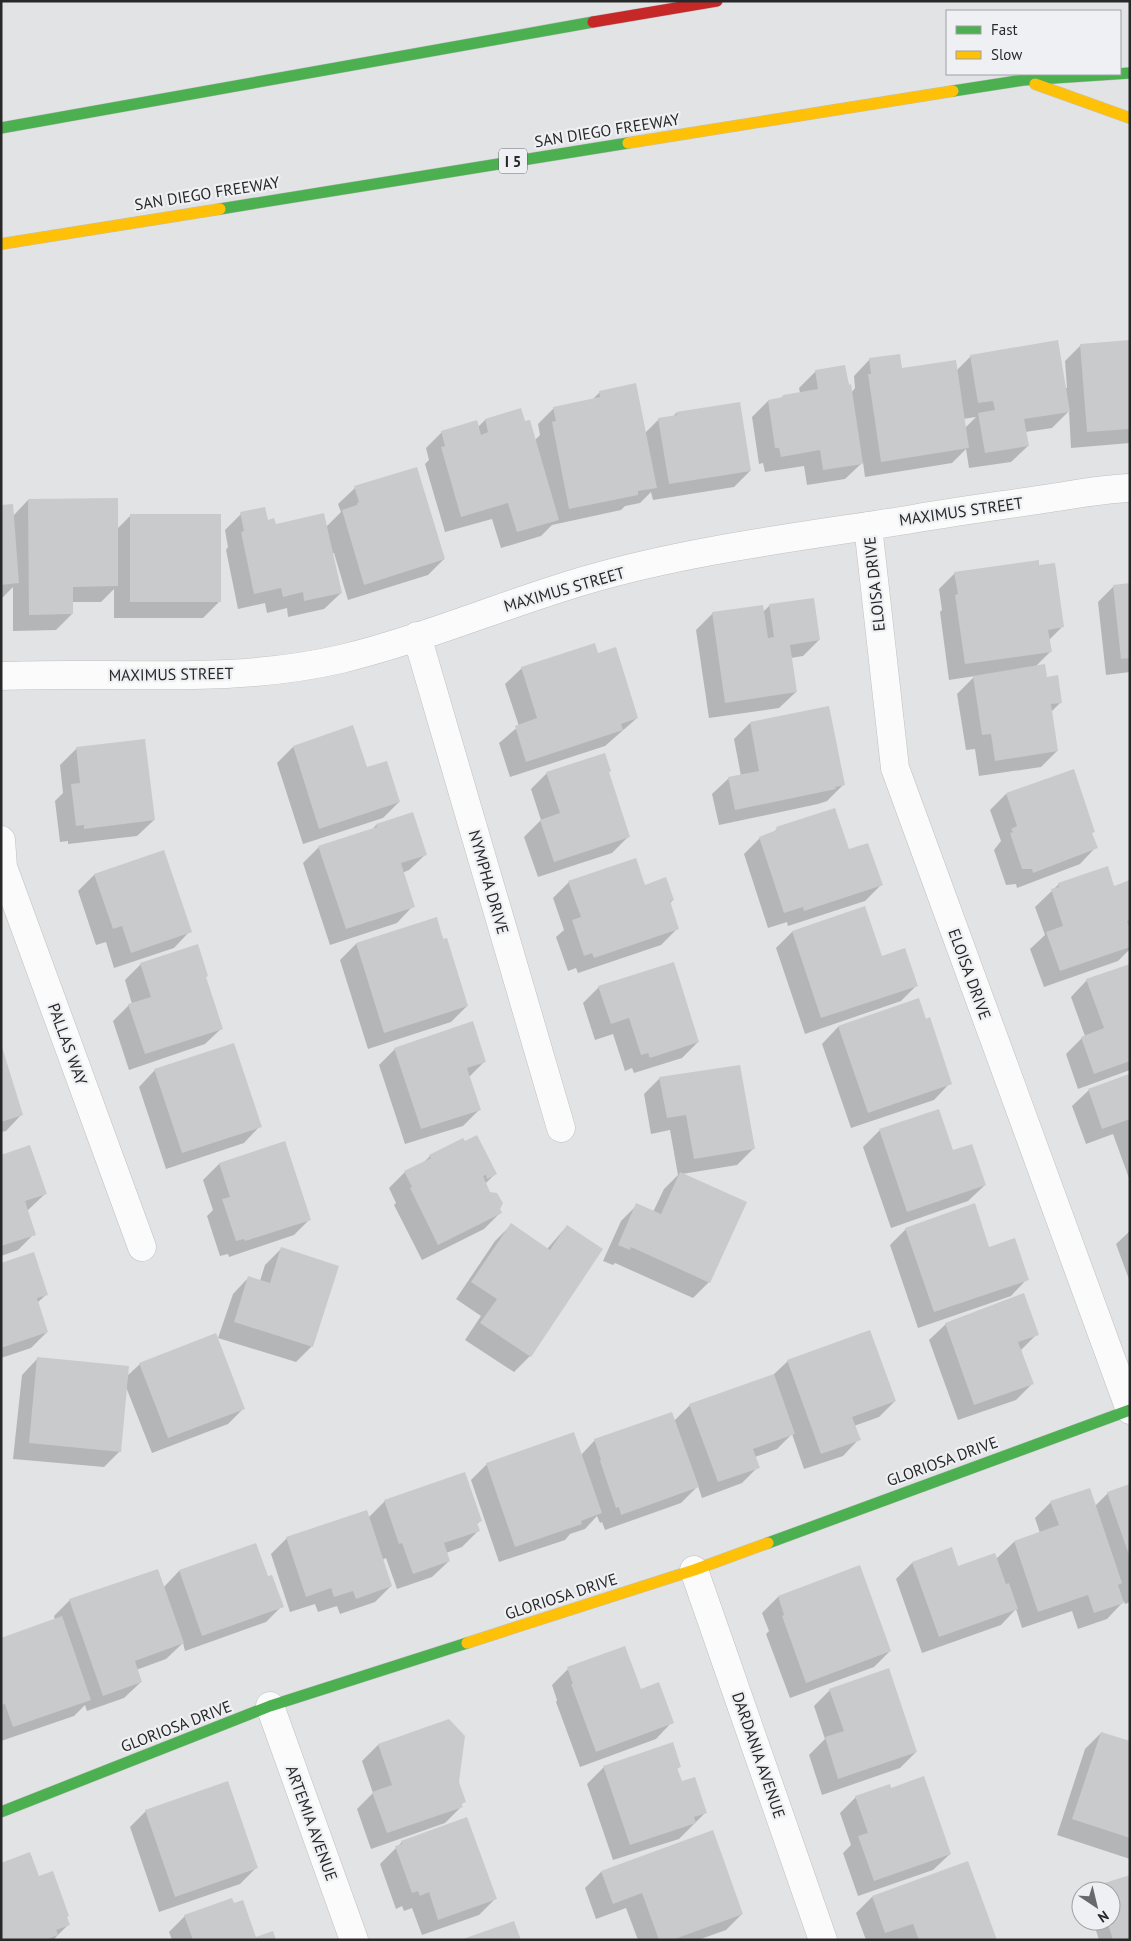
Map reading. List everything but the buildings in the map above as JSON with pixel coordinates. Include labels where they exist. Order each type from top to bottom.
[{"type":"main road","points":[[1,128],[490,39],[717,1]]},
{"type":"main road","name":"SAN DIEGO FREEWAY","points":[[1,244],[1024,80],[1100,75]]},
{"type":"main road","points":[[1024,80],[1130,118]]},
{"type":"main road","name":"GLORIOSA DRIVE","points":[[1,1812],[270,1706],[694,1570],[1130,1410]]},
{"type":"street","name":"MAXIMUS STREET","points":[[1,676],[54,674],[208,676],[276,670],[341,659],[585,581],[679,558],[868,526],[1130,488]]},
{"type":"street","name":"ELOISA DRIVE","points":[[868,526],[895,768],[1130,1410]]},
{"type":"street","name":"NYMPHA DRIVE","points":[[417,636],[561,1128]]},
{"type":"street","name":"PALLAS WAY","points":[[1,840],[3,867],[142,1246]]},
{"type":"street","name":"DARDANIA AVENUE","points":[[694,1570],[823,1940]]},
{"type":"street","name":"ARTEMIA AVENUE","points":[[270,1706],[354,1940]]},
{"type":"traffic: fast","points":[[1,128],[593,22]]},
{"type":"traffic: fast","points":[[1121,74],[1130,73]]},
{"type":"traffic: fast","points":[[953,91],[1024,80],[1100,75]]},
{"type":"traffic: fast","points":[[220,209],[628,143]]},
{"type":"traffic: fast","points":[[768,1543],[1130,1410]]},
{"type":"traffic: fast","points":[[1,1812],[270,1706],[467,1643]]},
{"type":"traffic: slow","points":[[1035,84],[1130,118]]},
{"type":"traffic: slow","points":[[628,143],[953,91]]},
{"type":"traffic: slow","points":[[1,244],[220,209]]},
{"type":"traffic: slow","points":[[467,1643],[694,1570],[768,1543]]},
{"type":"traffic: jam","points":[[593,22],[717,1]]}]
